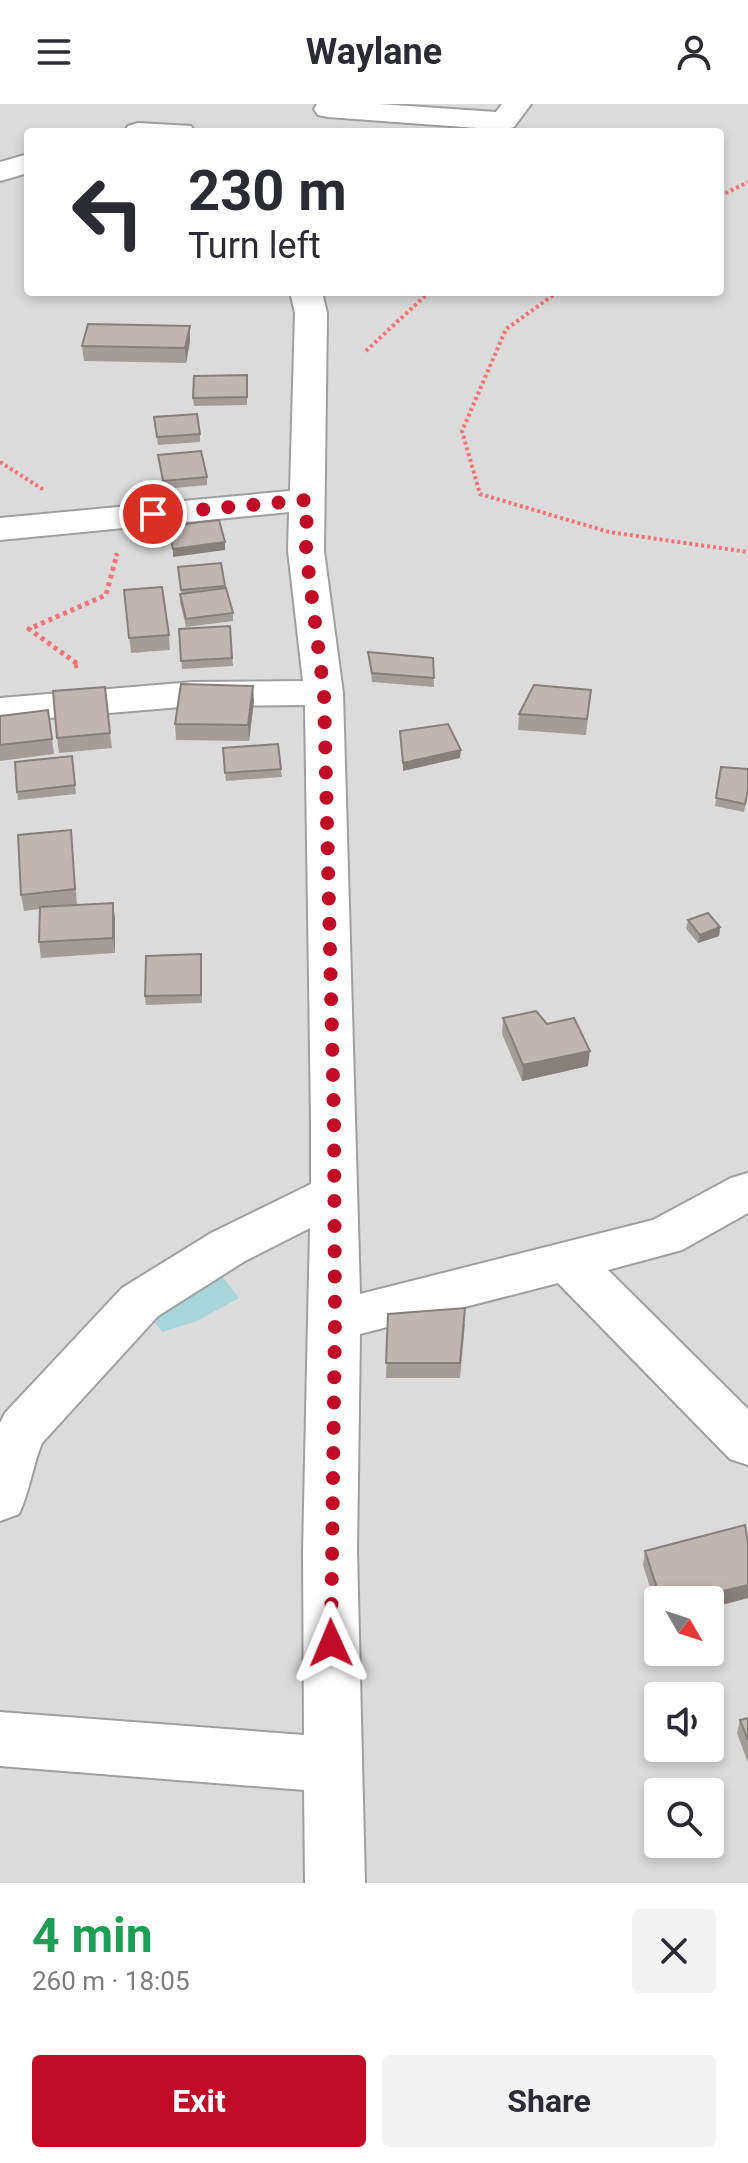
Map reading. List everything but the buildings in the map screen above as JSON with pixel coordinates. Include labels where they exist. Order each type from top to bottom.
[{"type":"street","points":[[125,128],[133,104]]},
{"type":"street","points":[[327,115],[504,121],[517,104]]},
{"type":"street","points":[[0,172],[24,164]]},
{"type":"street","points":[[0,188],[24,190]]},
{"type":"street","points":[[307,296],[311,313],[306,551],[324,693],[334,1194],[335,1320],[330,1551],[335,1883]]},
{"type":"street","points":[[0,529],[307,500]]},
{"type":"street","points":[[0,710],[193,694],[324,693]]},
{"type":"street","points":[[335,1320],[665,1236],[748,1191]]},
{"type":"street","points":[[0,1498],[5,1468],[23,1429],[140,1302],[228,1247],[334,1194]]},
{"type":"street","points":[[568,1261],[748,1443]]},
{"type":"street","points":[[0,1739],[333,1765]]},
{"type":"path","points":[[724,194],[748,182]]},
{"type":"path","points":[[366,351],[425,296]]},
{"type":"path","points":[[552,296],[506,329],[462,431],[480,494],[609,532],[748,552]]},
{"type":"path","points":[[0,462],[120,537],[106,595],[29,629],[79,665],[66,669]]},
{"type":"shaded area","points":[[0,104],[748,104],[748,1883],[0,1883]]},
{"type":"water","points":[[209,1259],[239,1298],[197,1321],[162,1332],[140,1302]]},
{"type":"route","points":[[153,514],[307,500],[306,551],[324,693],[334,1120],[331,1643]]}]
